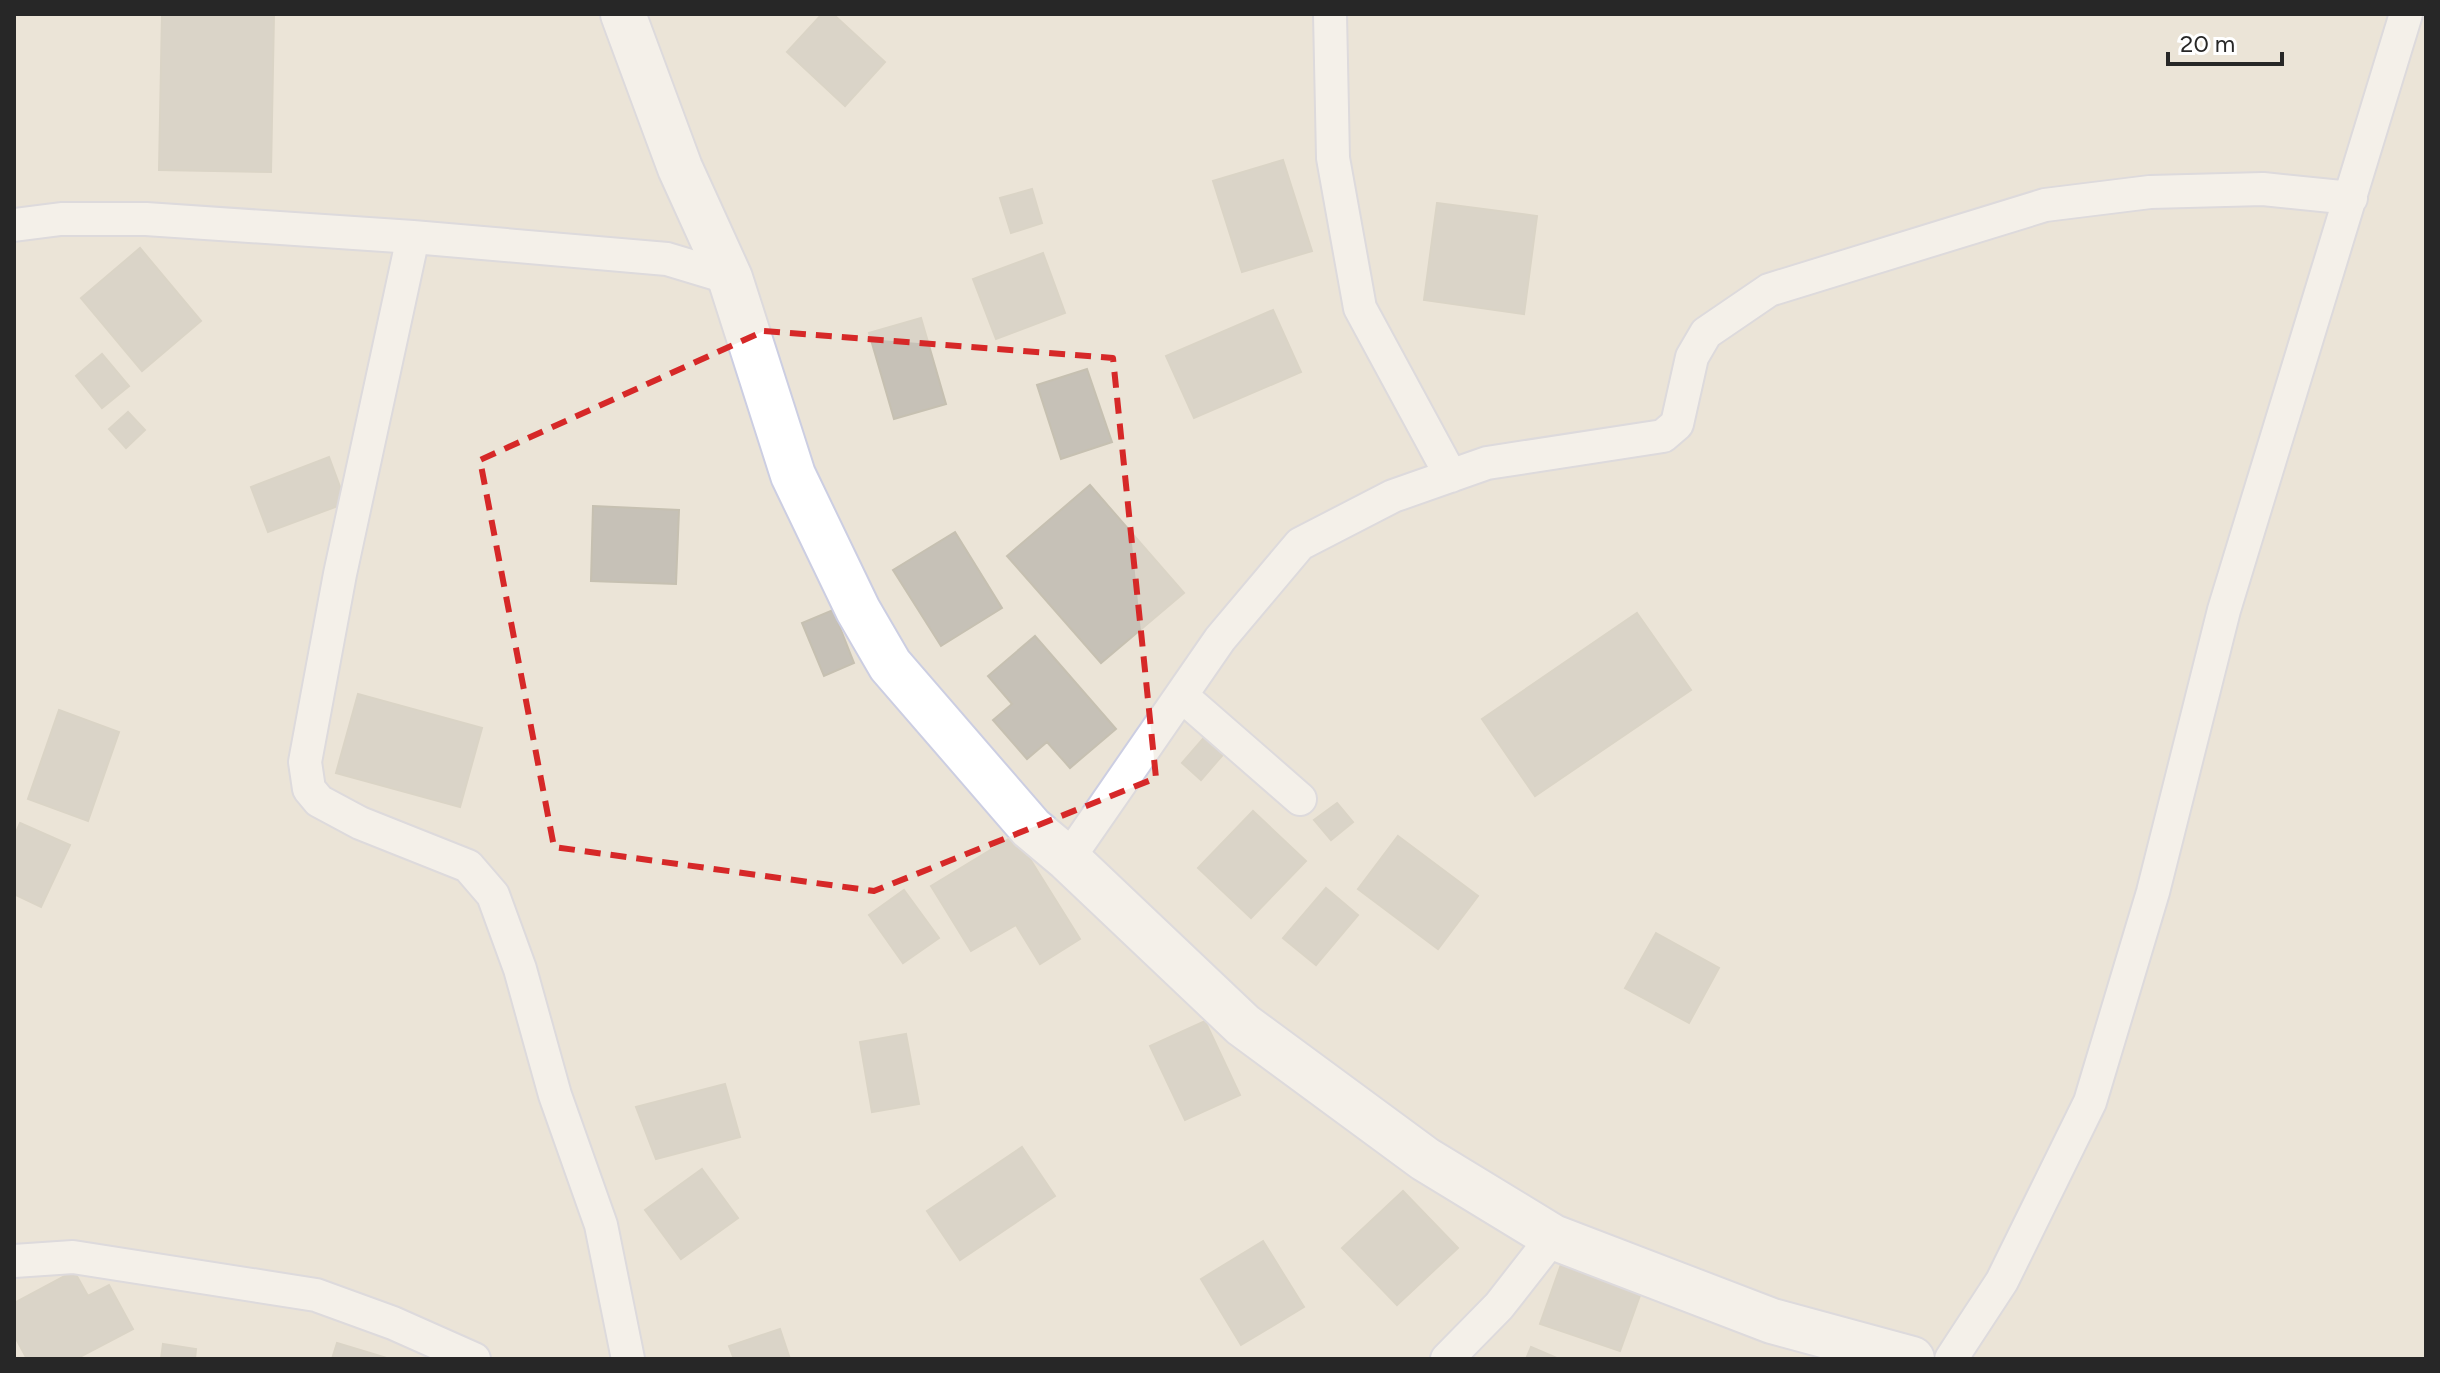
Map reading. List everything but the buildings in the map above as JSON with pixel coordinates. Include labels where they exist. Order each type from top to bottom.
[{"type":"street","points":[[623,14],[680,168],[730,278],[793,475],[877,643],[890,665],[1031,828],[1068,859],[1243,1025],[1425,1159],[1553,1237],[1772,1321],[1912,1359]]},
{"type":"street","points":[[1330,14],[1333,158],[1360,308],[1451,476]]},
{"type":"street","points":[[1951,1359],[2002,1281],[2090,1102],[2153,892],[2224,610],[2406,14]]},
{"type":"street","points":[[1068,859],[1220,639],[1300,544],[1393,496],[1487,463],[1663,436],[1677,424],[1692,357],[1706,333],[1769,290],[2045,205],[2150,192],[2263,189],[2351,198]]},
{"type":"street","points":[[14,225],[61,219],[146,219],[413,237],[667,259],[730,278]]},
{"type":"street","points":[[667,259],[708,231]]},
{"type":"street","points":[[413,237],[334,605],[305,762],[309,789],[319,801],[360,823],[468,866],[493,895],[601,1225],[628,1359]]},
{"type":"street","points":[[1182,696],[1300,799]]},
{"type":"street","points":[[1447,1359],[1499,1306],[1553,1237]]},
{"type":"street","points":[[14,1261],[73,1257],[316,1295],[393,1323],[474,1359]]},
{"type":"highlighted area","points":[[764,331],[1113,358],[1156,778],[874,891],[554,847],[480,460]]}]
